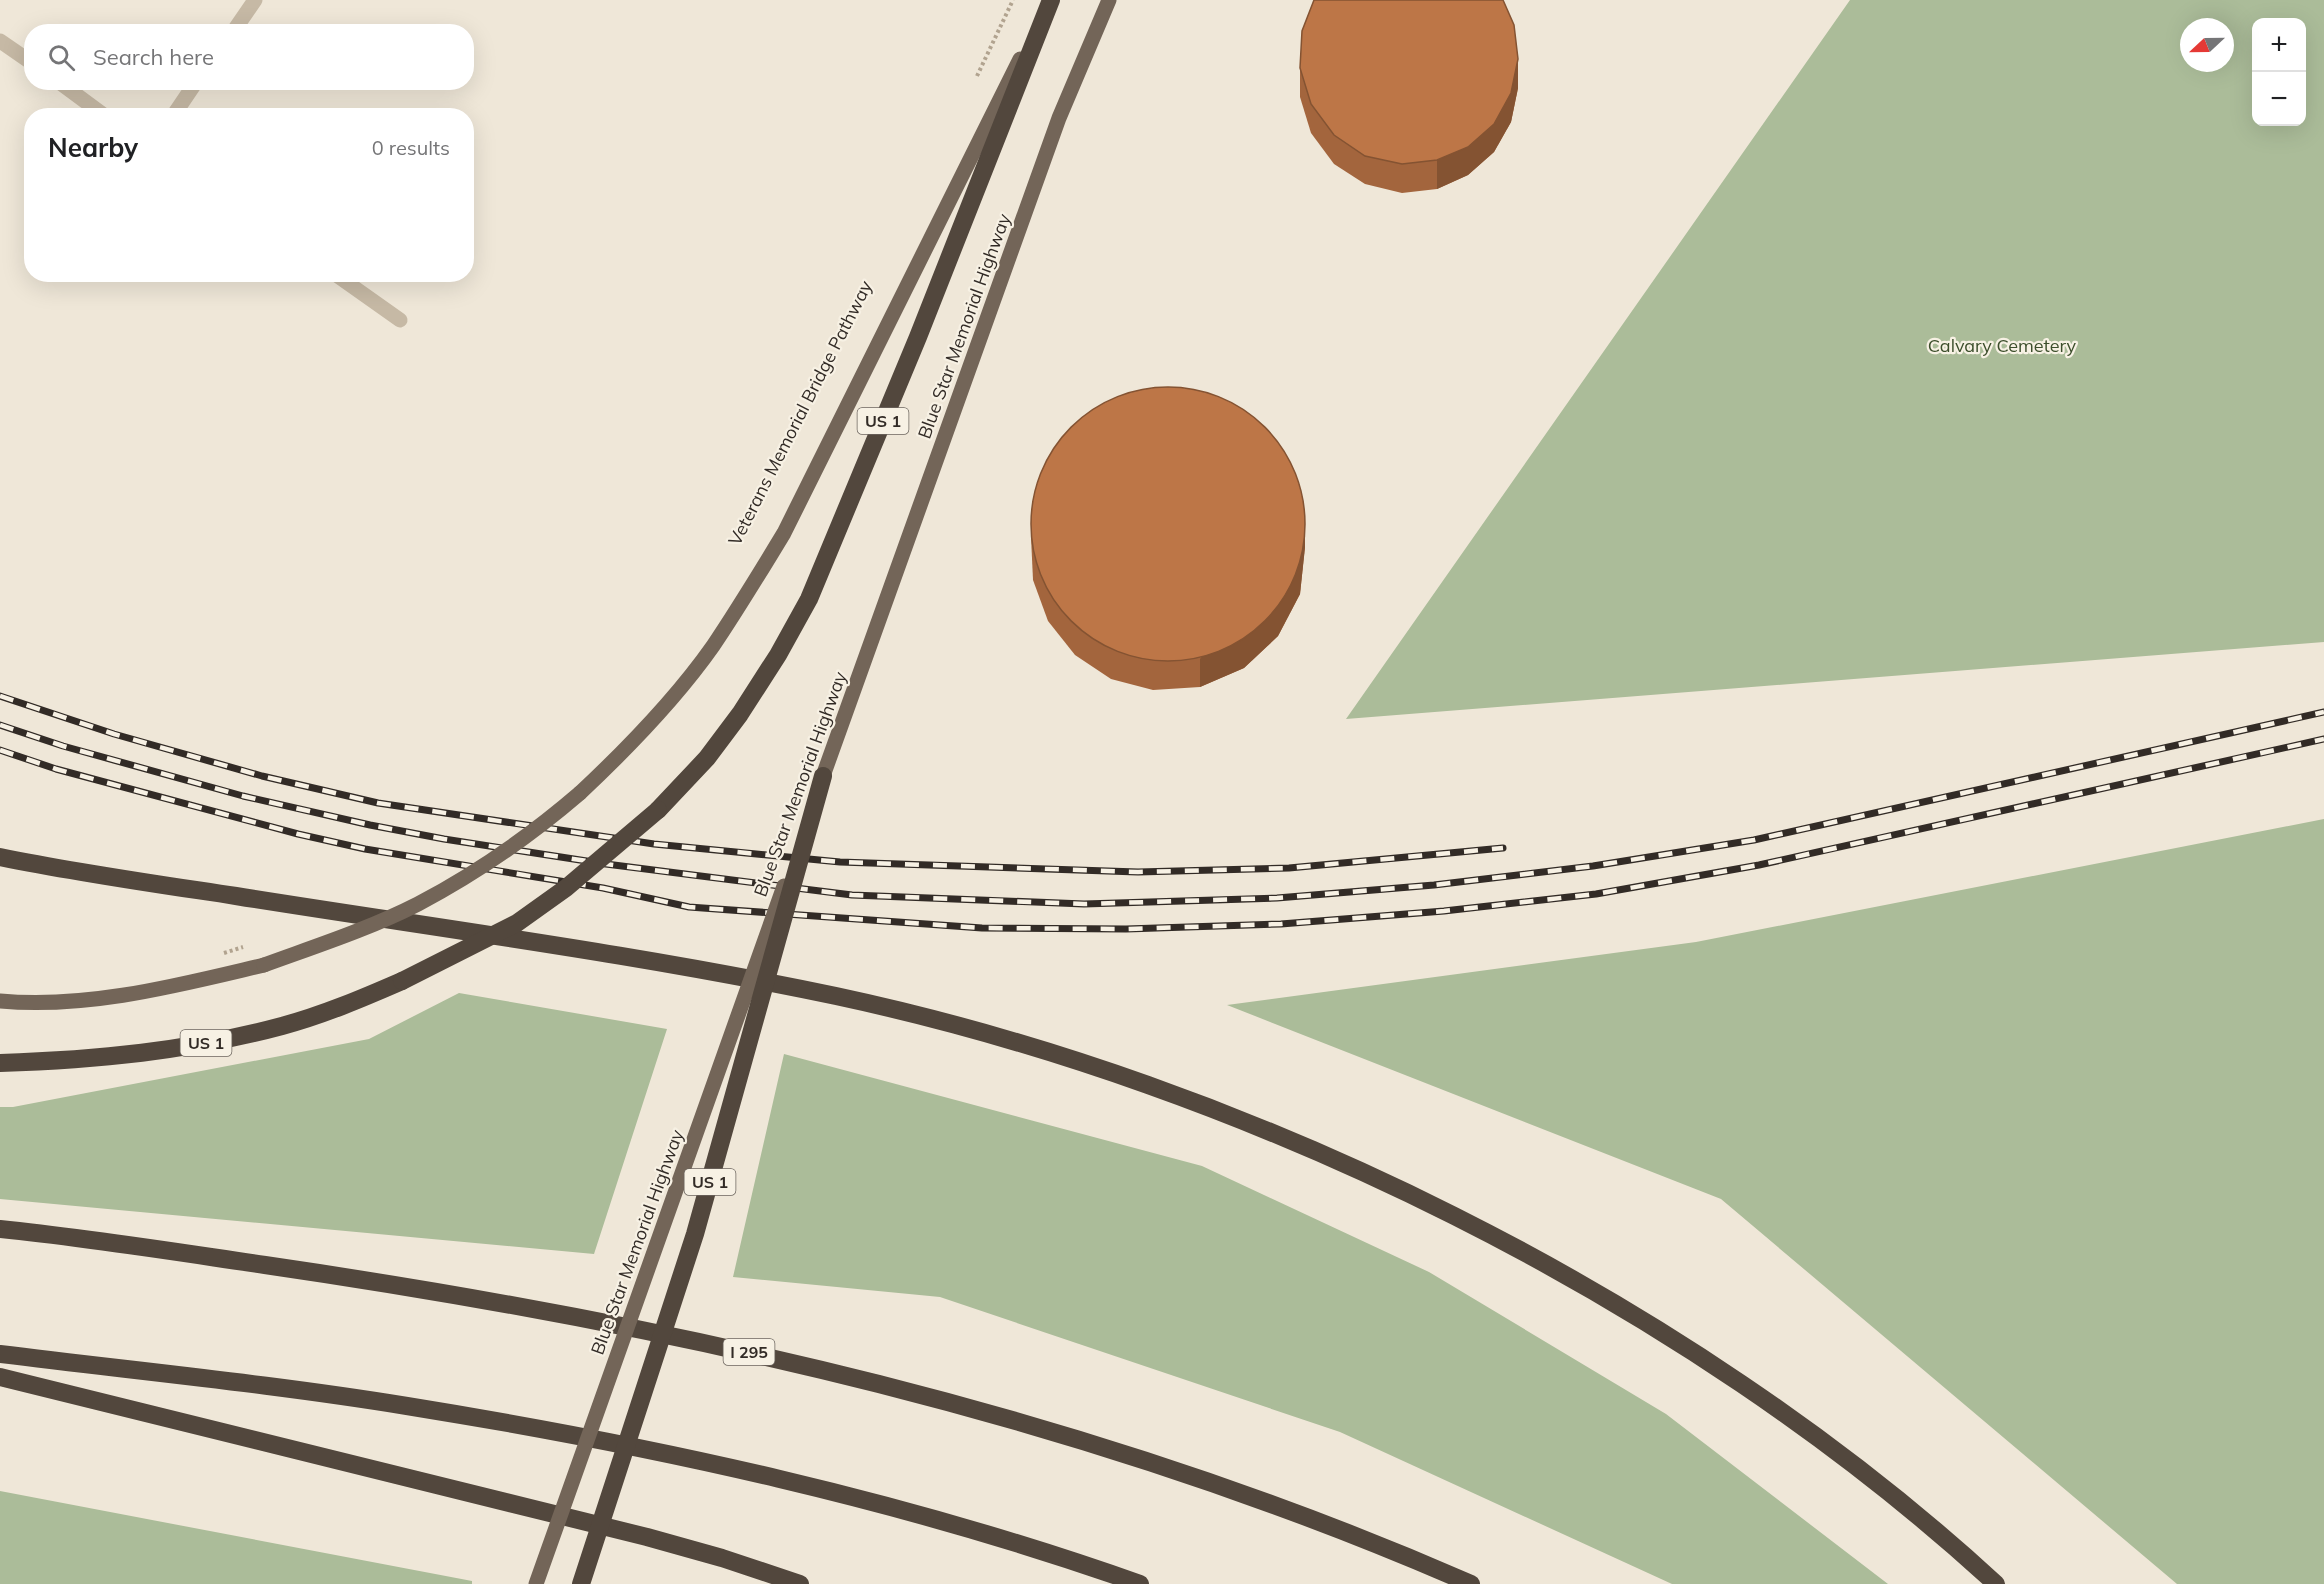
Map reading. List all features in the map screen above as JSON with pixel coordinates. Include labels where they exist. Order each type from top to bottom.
[{"type":"highway","name":"US 1","points":[[0,1063],[147,1053],[283,1026],[344,1006],[402,981],[517,923],[566,888],[658,810],[707,758],[740,714],[778,655],[809,599],[918,337],[1050,0]]},
{"type":"highway","name":"US 1","points":[[581,1584],[695,1234],[823,776]]},
{"type":"highway","points":[[0,857],[150,884],[683,967],[834,996],[935,1019],[1126,1077],[1207,1107],[1354,1170],[1514,1248],[1592,1291],[1675,1341],[1815,1436],[1888,1491],[1996,1584]]},
{"type":"highway","name":"I 295","points":[[0,1228],[338,1276],[479,1299],[612,1323],[760,1354],[1021,1422],[1162,1467],[1304,1516],[1471,1584]]},
{"type":"highway","points":[[0,1354],[273,1386],[570,1435],[825,1490],[959,1526],[1140,1584]]},
{"type":"highway","points":[[0,1377],[646,1537],[722,1558],[800,1584]]},
{"type":"main road","points":[[0,1001],[82,1000],[147,992],[264,965],[416,905],[473,873],[530,836],[623,754],[712,648],[773,551],[1050,0]]},
{"type":"main road","name":"Blue Star Memorial Highway","points":[[536,1584],[1059,118],[1109,0]]},
{"type":"lane","points":[[238,24],[255,0]]},
{"type":"lane","points":[[0,41],[24,58]]},
{"type":"lane","points":[[70,90],[94,108]]},
{"type":"lane","points":[[178,108],[191,90]]},
{"type":"lane","points":[[346,282],[400,320]]},
{"type":"path","points":[[973,86],[1013,0]]},
{"type":"path","points":[[224,953],[246,946]]},
{"type":"green space","name":"Calvary Cemetery","points":[[1850,0],[2324,0],[2324,642],[1346,719]]},
{"type":"green space","points":[[2324,819],[2324,1584],[2177,1584],[1721,1199],[1227,1005],[1696,942]]},
{"type":"green space","points":[[459,993],[667,1029],[594,1254],[0,1199],[0,1107],[13,1107],[369,1039]]},
{"type":"green space","points":[[784,1054],[1202,1166],[1429,1272],[1666,1414],[1888,1584],[1672,1584],[1340,1432],[940,1297],[733,1277]]},
{"type":"green space","points":[[0,1491],[472,1581],[472,1584],[0,1584]]},
{"type":"building","points":[[1314,0],[1503,0],[1514,25],[1518,59],[1511,93],[1494,124],[1468,147],[1437,160],[1402,164],[1365,156],[1334,135],[1311,104],[1300,68],[1302,31]]},
{"type":"building","points":[[1168,387],[1208,393],[1244,410],[1265,427],[1282,448],[1299,484],[1305,524],[1299,564],[1282,600],[1265,621],[1244,638],[1208,655],[1168,661],[1128,655],[1092,638],[1071,621],[1054,600],[1037,564],[1031,524],[1037,484],[1054,448],[1071,427],[1092,410],[1128,393]]},
{"type":"railway","points":[[0,696],[114,734],[262,776],[378,803],[654,844],[840,862],[1138,872],[1289,868],[1503,848]]},
{"type":"railway","points":[[0,725],[63,746],[243,796],[444,839],[606,864],[852,895],[1084,904],[1277,898],[1434,885],[1593,866],[1754,840],[2324,712]]},
{"type":"railway","points":[[0,750],[56,769],[298,834],[365,849],[603,888],[689,907],[982,928],[1126,929],[1281,924],[1444,911],[1596,894],[1759,865],[2324,739]]}]
